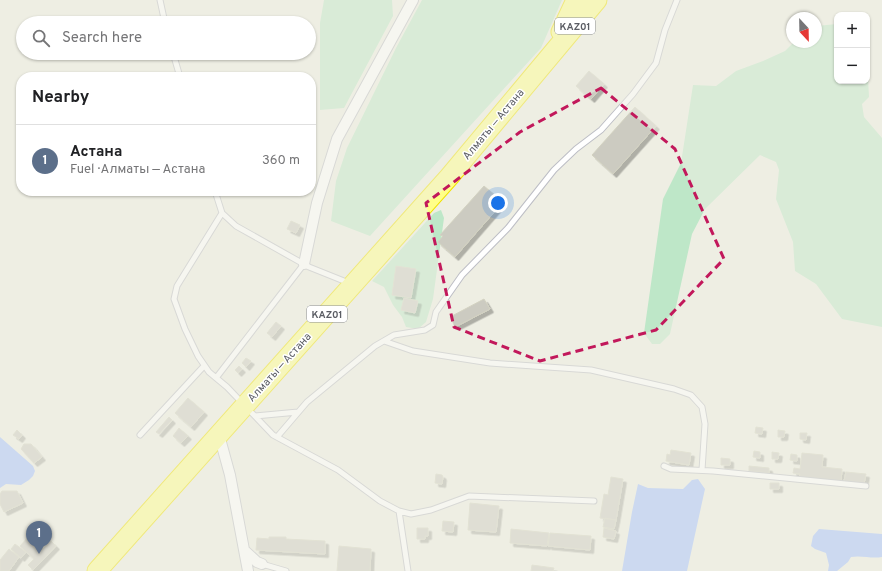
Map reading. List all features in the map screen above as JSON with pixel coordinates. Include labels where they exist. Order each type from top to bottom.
[{"type":"highway","name":"KАZ01","points":[[553,52],[576,0]]},
{"type":"highway","name":"KАZ01","points":[[553,52],[587,0]]},
{"type":"highway","name":"KАZ01","points":[[553,52],[596,0]]},
{"type":"highway","name":"Алматы — Астана","points":[[97,571],[219,435],[250,410],[353,285],[449,177],[553,52]]},
{"type":"street","points":[[304,264],[317,203],[337,139],[413,0]]},
{"type":"street","points":[[219,435],[230,475],[248,571]]},
{"type":"street","points":[[245,551],[257,562],[262,564]]},
{"type":"lane","points":[[160,0],[163,16]]},
{"type":"lane","points":[[277,437],[307,402],[375,346],[394,336],[425,330],[433,326],[436,312],[462,275],[508,228],[554,170],[576,149],[601,130],[633,94],[656,63],[665,30],[677,0]]},
{"type":"lane","points":[[175,60],[179,72]]},
{"type":"lane","points":[[217,196],[222,213],[236,226],[304,264],[353,285]]},
{"type":"lane","points":[[222,213],[177,286],[174,299],[188,336],[208,372],[250,410],[273,435],[338,470],[380,501],[399,511],[411,514],[431,510],[468,496],[594,501]]},
{"type":"lane","points":[[216,378],[304,264]]},
{"type":"lane","points":[[384,341],[413,351],[490,363],[591,370],[674,389],[691,395],[702,407],[705,424],[702,470]]},
{"type":"lane","points":[[140,435],[204,366]]},
{"type":"lane","points":[[250,410],[298,412]]},
{"type":"lane","points":[[664,466],[671,469],[702,470],[866,486]]},
{"type":"lane","points":[[399,511],[408,571]]},
{"type":"lane","points":[[262,564],[286,571]]},
{"type":"highlighted area","points":[[601,88],[675,149],[724,259],[656,330],[540,361],[454,327],[426,203],[520,132]]},
{"type":"green space","points":[[324,0],[392,0],[393,16],[344,108],[320,110],[320,23]]},
{"type":"green space","points":[[422,0],[562,0],[541,48],[370,236],[331,221],[336,181],[347,148],[396,48]]},
{"type":"green space","points":[[834,24],[834,84],[868,84],[869,97],[862,104],[864,117],[882,138],[882,327],[842,319],[816,284],[795,271],[793,242],[776,199],[779,170],[776,162],[760,155],[705,209],[692,234],[670,334],[660,344],[652,344],[644,333],[663,199],[681,163],[693,85],[716,86],[736,71],[763,61],[785,51],[788,48],[822,48],[822,25]]},
{"type":"green space","points":[[441,210],[444,218],[433,299],[426,322],[418,329],[406,327],[402,317],[393,305],[384,287],[372,281],[434,213]]},
{"type":"water","points":[[0,437],[33,466],[35,471],[33,476],[21,485],[6,484],[0,488]]},
{"type":"water","points":[[698,479],[705,489],[687,571],[622,571],[638,484],[648,488],[683,489],[692,480]]},
{"type":"water","points":[[819,529],[882,534],[882,557],[851,557],[848,562],[837,571],[828,571],[829,565],[826,553],[811,546],[813,536]]},
{"type":"building","points":[[589,71],[604,84],[591,99],[576,86]]},
{"type":"building","points":[[635,107],[656,126],[613,174],[592,155]]},
{"type":"building","points":[[484,186],[503,202],[455,257],[438,242],[443,236],[440,235]]},
{"type":"building","points":[[291,221],[300,225],[296,233],[287,229]]},
{"type":"building","points":[[396,266],[416,269],[411,298],[392,295]]},
{"type":"building","points":[[404,298],[418,301],[415,313],[401,310]]},
{"type":"building","points":[[484,299],[490,309],[455,327],[450,317]]},
{"type":"building","points":[[276,322],[281,326],[272,337],[267,333]]},
{"type":"building","points":[[246,358],[251,361],[246,367],[242,363]]},
{"type":"building","points":[[239,366],[242,369],[238,373],[235,370]]},
{"type":"building","points":[[188,398],[204,412],[191,427],[175,413]]},
{"type":"building","points":[[169,417],[172,420],[159,434],[156,432]]},
{"type":"building","points":[[756,427],[763,428],[762,434],[755,433]]},
{"type":"building","points":[[179,428],[188,436],[181,443],[173,436]]},
{"type":"building","points":[[17,430],[22,435],[19,439],[13,435]]},
{"type":"building","points":[[778,430],[785,431],[784,437],[778,437]]},
{"type":"building","points":[[800,433],[807,433],[806,440],[800,439]]},
{"type":"building","points":[[24,444],[31,444],[42,457],[34,463],[21,449]]},
{"type":"building","points":[[671,450],[691,453],[689,465],[666,461],[667,454],[670,455]]},
{"type":"building","points":[[754,451],[760,452],[760,458],[753,457]]},
{"type":"building","points":[[772,452],[779,453],[778,459],[772,459]]},
{"type":"building","points":[[802,453],[823,455],[822,467],[842,469],[841,482],[799,477],[800,474],[793,473],[794,468],[800,469]]},
{"type":"building","points":[[791,454],[797,455],[797,461],[790,460]]},
{"type":"building","points":[[721,458],[730,459],[730,465],[721,465]]},
{"type":"building","points":[[749,466],[769,468],[769,473],[749,471]]},
{"type":"building","points":[[846,472],[866,474],[864,484],[844,481]]},
{"type":"building","points":[[436,474],[442,475],[442,484],[435,483]]},
{"type":"building","points":[[611,477],[623,479],[616,520],[600,518],[604,494],[608,495]]},
{"type":"building","points":[[770,483],[779,483],[779,489],[770,489]]},
{"type":"building","points":[[2,491],[17,491],[23,503],[4,512],[0,504],[0,494]]},
{"type":"building","points":[[470,503],[499,506],[496,532],[468,530]]},
{"type":"building","points":[[605,518],[616,520],[614,529],[603,527]]},
{"type":"building","points":[[443,521],[454,522],[453,532],[442,531]]},
{"type":"building","points":[[417,528],[428,528],[428,536],[425,536],[425,539],[417,539]]},
{"type":"building","points":[[604,528],[616,531],[614,539],[603,537]]},
{"type":"building","points":[[511,529],[549,533],[547,546],[510,543]]},
{"type":"building","points":[[550,533],[591,536],[590,550],[548,546]]},
{"type":"building","points":[[29,536],[43,549],[51,541],[56,546],[33,570],[28,565],[34,559],[20,546]]},
{"type":"building","points":[[269,537],[286,537],[286,539],[325,541],[325,554],[256,550],[257,538],[269,539]]},
{"type":"building","points":[[15,544],[26,552],[21,558],[11,549]]},
{"type":"building","points":[[339,546],[371,549],[370,571],[337,571]]},
{"type":"building","points":[[9,549],[19,557],[9,571],[0,571],[0,560]]},
{"type":"building","points":[[532,565],[554,568],[553,571],[531,571]]},
{"type":"place","name":"Астана","points":[[39,554]]}]
